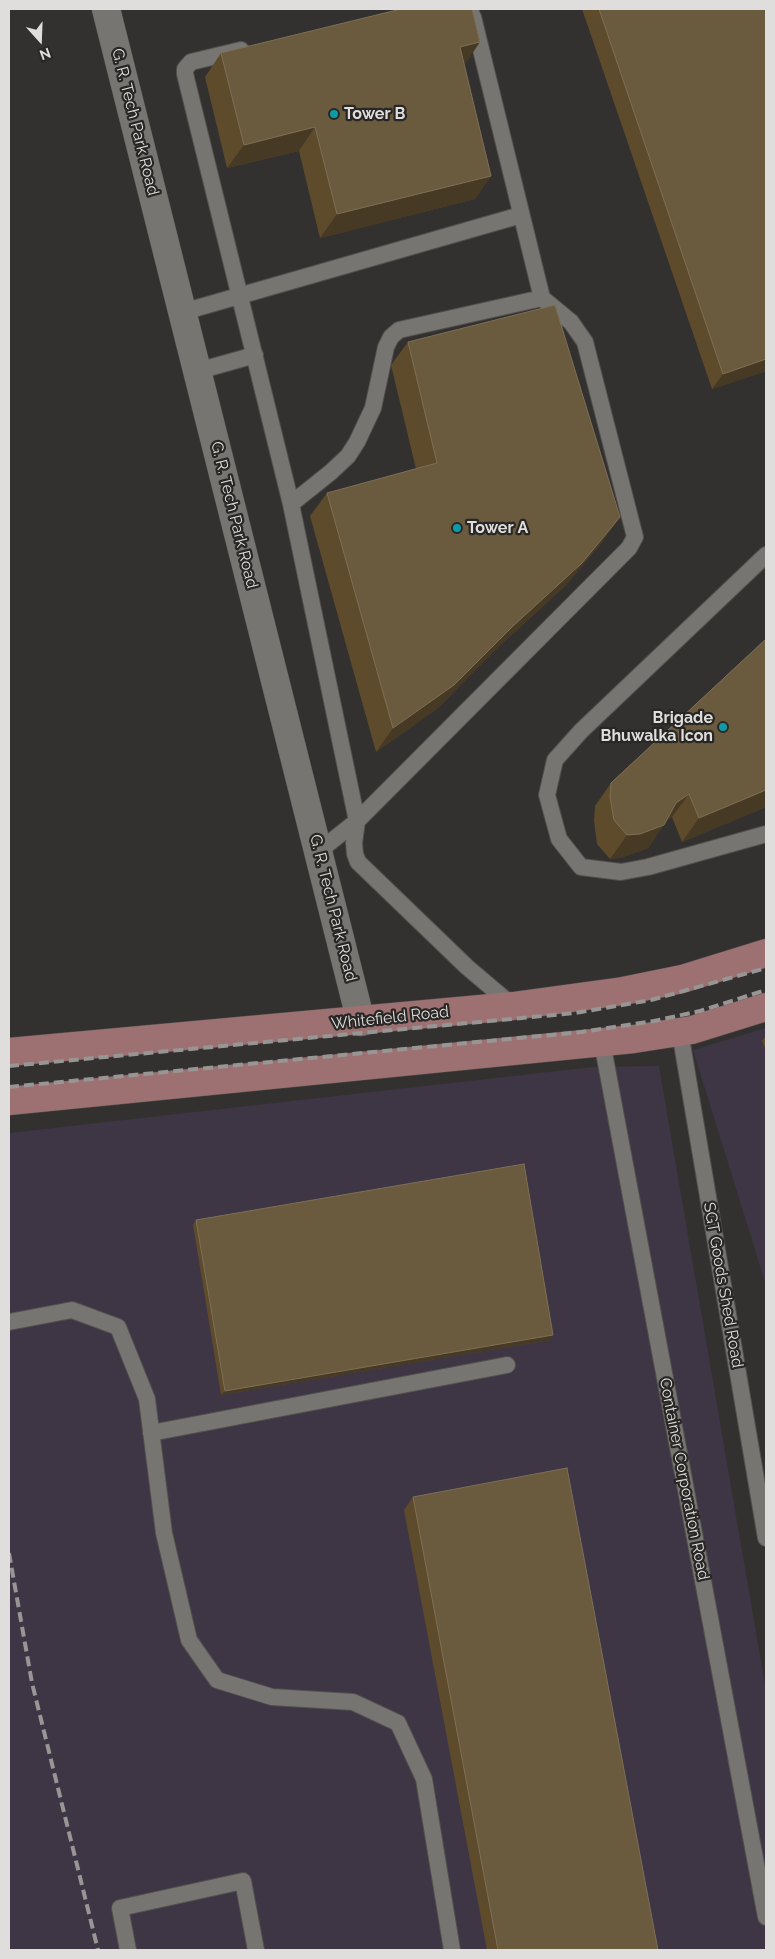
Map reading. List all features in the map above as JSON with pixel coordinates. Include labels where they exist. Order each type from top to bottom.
[{"type":"main road","name":"Whitefield Road","points":[[9,1052],[361,1022],[513,1006],[623,991],[682,979],[766,953]]},
{"type":"main road","points":[[9,1101],[602,1042],[680,1032],[766,1007]]},
{"type":"street","name":"G. R. Tech Park Road","points":[[106,9],[361,1022]]},
{"type":"lane","points":[[319,851],[357,821],[634,543],[635,531],[584,342],[571,322],[542,298],[473,17],[468,9]]},
{"type":"lane","points":[[258,46],[191,62],[185,69],[291,504],[357,821],[354,843],[358,862],[467,967],[513,1006]]},
{"type":"lane","points":[[183,312],[521,215]]},
{"type":"lane","points":[[291,504],[331,472],[348,456],[357,442],[373,408],[386,347],[391,337],[399,330],[542,298]]},
{"type":"lane","points":[[198,371],[255,356]]},
{"type":"lane","points":[[766,555],[581,731],[555,760],[547,795],[559,839],[581,866],[621,872],[648,867],[766,834]]},
{"type":"lane","name":"SGT Goods Shed Road","points":[[680,1032],[766,1538]]},
{"type":"lane","name":"Container Corporation Road","points":[[602,1042],[766,1917]]},
{"type":"lane","points":[[9,1322],[72,1310],[118,1327],[147,1399],[164,1533],[189,1640],[217,1680],[272,1698],[353,1702],[398,1723],[424,1779],[452,1950]]},
{"type":"lane","points":[[151,1433],[507,1365]]},
{"type":"lane","points":[[128,1950],[120,1908],[243,1881],[256,1950]]},
{"type":"shaded area","points":[[766,1028],[766,1285],[693,1050]]},
{"type":"shaded area","points":[[659,1066],[766,1691],[766,1950],[9,1950],[9,1133],[593,1067]]},
{"type":"building","name":"Tower B","points":[[401,9],[472,9],[480,42],[460,47],[491,176],[337,214],[315,127],[244,145],[221,53]]},
{"type":"building","points":[[599,9],[766,9],[766,359],[723,374]]},
{"type":"building","name":"Tower A","points":[[555,305],[620,517],[582,563],[512,627],[454,685],[393,728],[327,493],[437,463],[408,342]]},
{"type":"building","name":"Brigade Bhuwalka Icon","points":[[766,639],[766,790],[699,818],[689,794],[676,803],[664,825],[640,834],[627,835],[614,820],[610,797],[611,783]]},
{"type":"building","points":[[524,1164],[553,1335],[225,1391],[196,1220]]},
{"type":"building","points":[[567,1468],[658,1950],[498,1950],[413,1497]]},
{"type":"railway","points":[[9,1066],[575,1013],[651,1000],[766,968]]},
{"type":"railway","points":[[9,1087],[582,1032],[654,1021],[700,1011],[766,990]]},
{"type":"railway","points":[[9,1553],[32,1683],[98,1950]]},
{"type":"place","name":"Tower B","points":[[334,114]]},
{"type":"place","name":"Tower A","points":[[457,528]]},
{"type":"place","name":"Brigade Bhuwalka Icon","points":[[723,727]]}]
